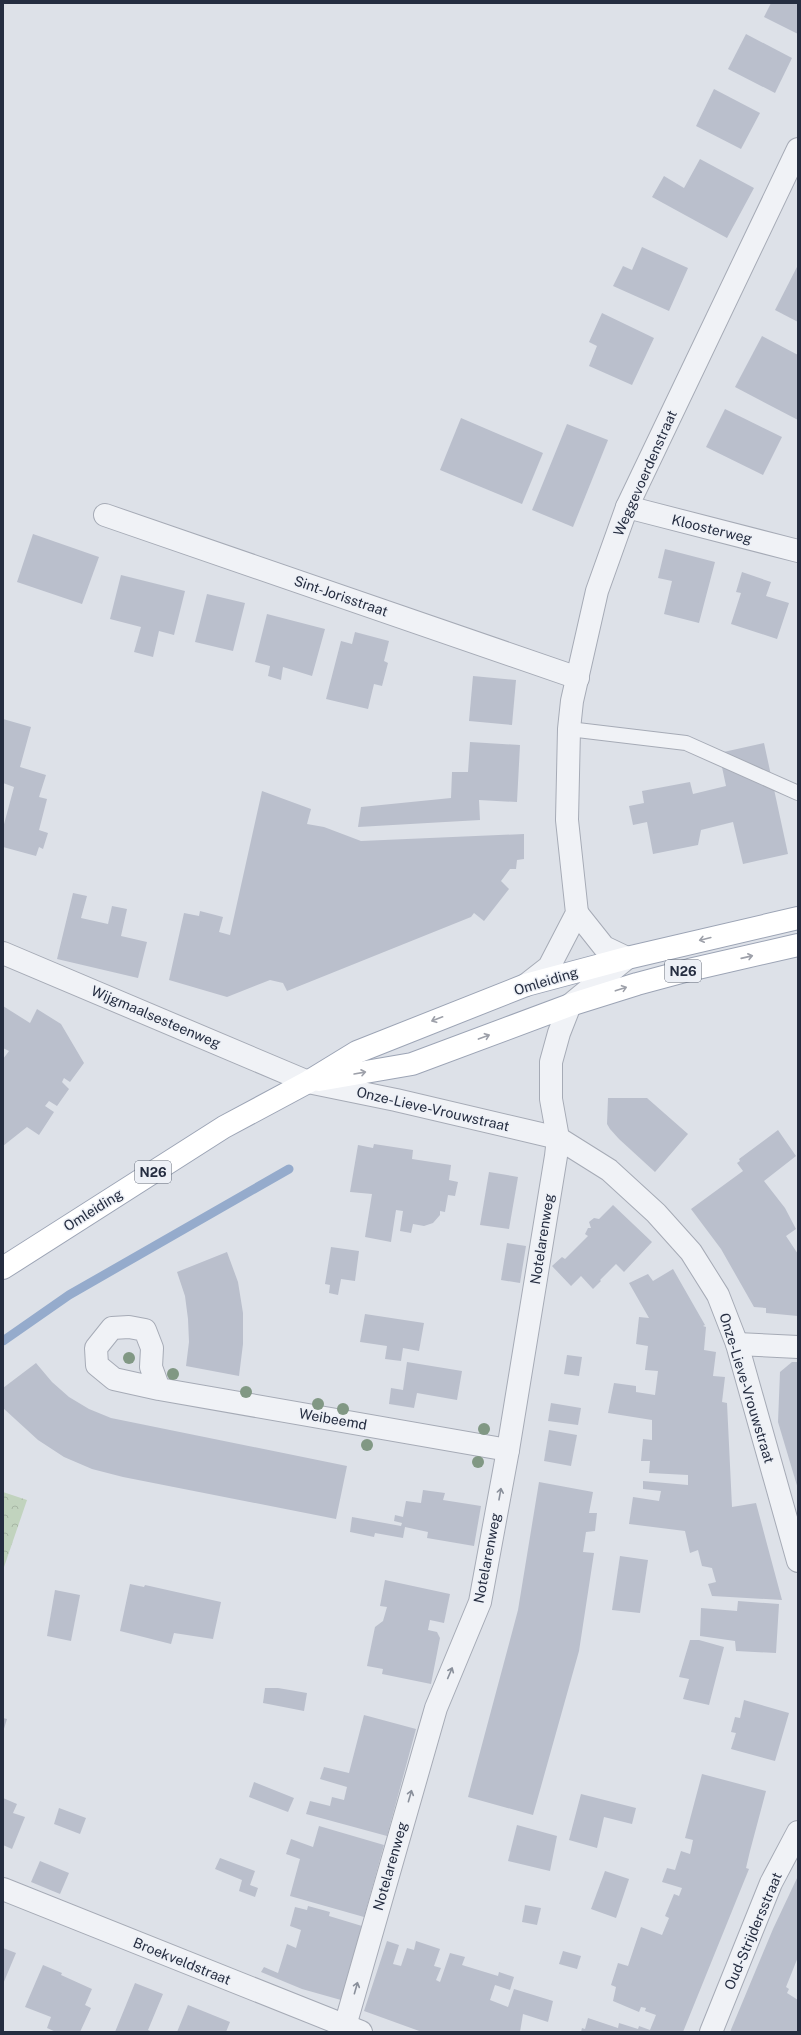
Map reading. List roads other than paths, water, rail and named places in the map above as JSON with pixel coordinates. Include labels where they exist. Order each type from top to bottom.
[{"type":"main road","name":"Omleiding","points":[[3,1268],[224,1128],[308,1082],[357,1052],[526,985],[627,958],[798,918]]},
{"type":"main road","name":"Omleiding","points":[[308,1082],[412,1064],[570,1005],[689,970],[798,945]]},
{"type":"street","name":"Weggevoerdenstraat","points":[[577,913],[567,820],[569,729],[578,678],[597,591],[627,507],[798,149]]},
{"type":"street","name":"Kloosterweg","points":[[627,507],[798,551]]},
{"type":"street","name":"Sint-Jorisstraat","points":[[105,515],[578,678]]},
{"type":"street","points":[[526,985],[549,967],[577,913],[604,947],[627,958],[570,1005],[559,1033],[552,1062],[551,1099],[558,1138]]},
{"type":"street","name":"Wijgmaalsesteenweg","points":[[3,952],[308,1082]]},
{"type":"street","name":"Onze-Lieve-Vrouwstraat","points":[[308,1082],[396,1100],[558,1138],[609,1170],[673,1231],[691,1252],[718,1295],[737,1344],[798,1561]]},
{"type":"street","name":"Notelarenweg","points":[[344,2030],[436,1708],[480,1602],[508,1450],[558,1138]]},
{"type":"street","points":[[737,1344],[798,1347]]},
{"type":"street","name":"Weibeemd","points":[[159,1389],[508,1450]]},
{"type":"street","name":"Oud-Strijdersstraat","points":[[711,2032],[771,1883],[798,1832]]},
{"type":"street","name":"Broekveldstraat","points":[[3,1889],[344,2030]]},
{"type":"lane","points":[[569,729],[686,743],[798,793]]},
{"type":"waterway","points":[[3,1341],[69,1295],[289,1169]]}]
